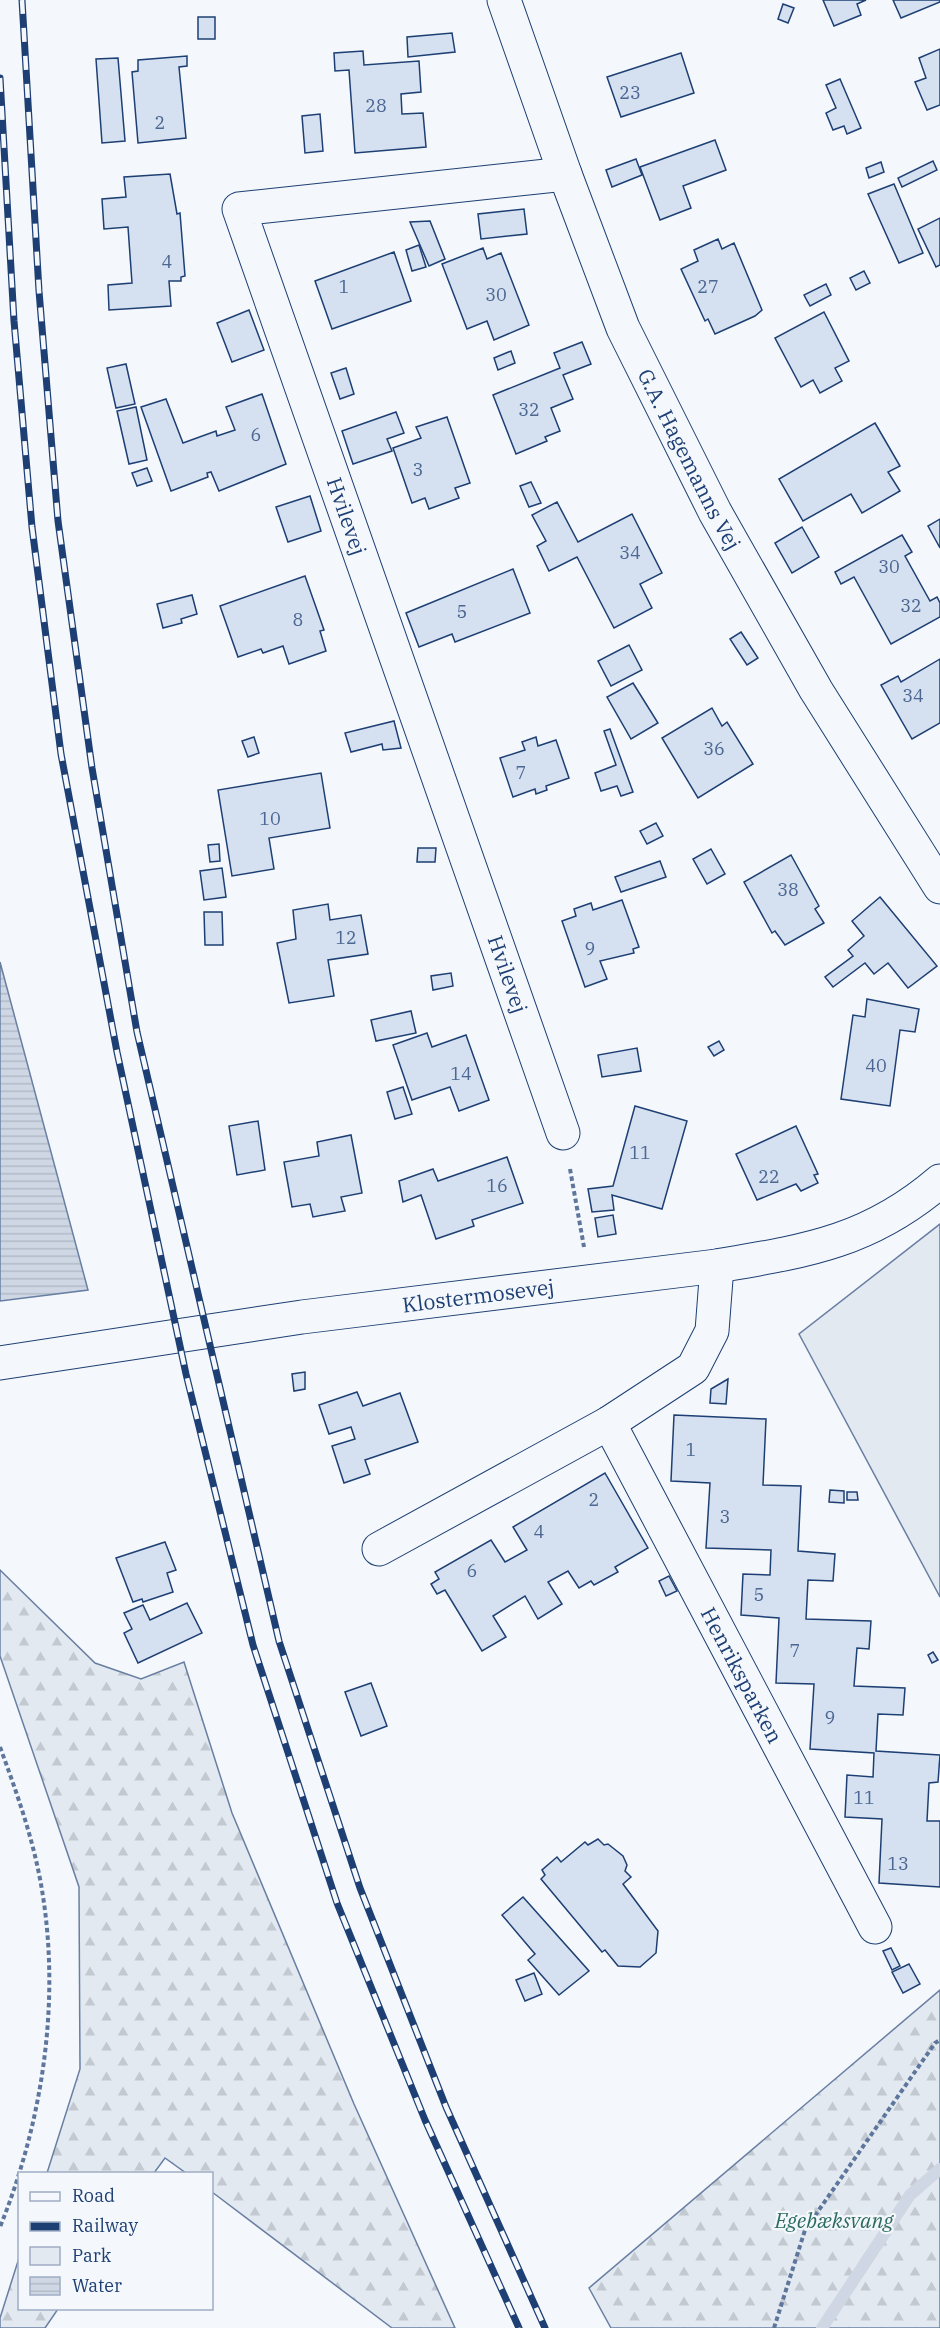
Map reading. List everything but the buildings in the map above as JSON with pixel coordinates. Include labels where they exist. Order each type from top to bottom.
[{"type":"street","name":"G.A. Hagemanns Vej","points":[[504,0],[565,174],[623,328],[715,512],[816,690],[940,887]]},
{"type":"street","name":"Hvilevej","points":[[563,1133],[239,209],[565,174]]},
{"type":"street","name":"Klostermosevej","points":[[0,1363],[302,1317],[717,1266],[784,1255],[849,1238],[903,1210],[940,1181]]},
{"type":"street","points":[[379,1549],[609,1423],[693,1368],[712,1331],[717,1266]]},
{"type":"street","name":"Henriksparken","points":[[609,1423],[875,1928]]},
{"type":"path","points":[[563,1133],[590,1281]]},
{"type":"path","points":[[0,1748],[21,1803],[38,1871],[47,1944],[50,1999],[38,2101],[20,2172]]},
{"type":"path","points":[[774,2328],[805,2230],[935,2043],[940,2040]]},
{"type":"path","points":[[0,2227],[18,2179]]},
{"type":"green space","points":[[940,1224],[940,1597],[799,1334]]},
{"type":"green space","points":[[0,1570],[95,1663],[141,1679],[184,1662],[232,1813],[354,2104],[455,2328],[392,2328],[213,2193],[213,2172],[185,2172],[165,2158],[155,2172],[47,2172],[80,2069],[79,1887],[0,1656]]},
{"type":"green space","name":"Egebæksvang","points":[[940,1990],[940,2328],[611,2328],[589,2288]]},
{"type":"green space","points":[[18,2261],[18,2310],[57,2310],[45,2328],[0,2328],[0,2318]]},
{"type":"water","points":[[0,962],[88,1290],[0,1301]]},
{"type":"waterway","points":[[822,2328],[910,2195],[940,2169]]},
{"type":"railway","points":[[22,0],[39,291],[58,521],[92,768],[137,1032],[279,1641],[360,1888],[446,2107],[545,2328]]},
{"type":"railway","points":[[0,78],[14,321],[32,527],[61,754],[117,1052],[186,1374],[253,1645],[337,1903],[425,2120],[519,2328]]}]
